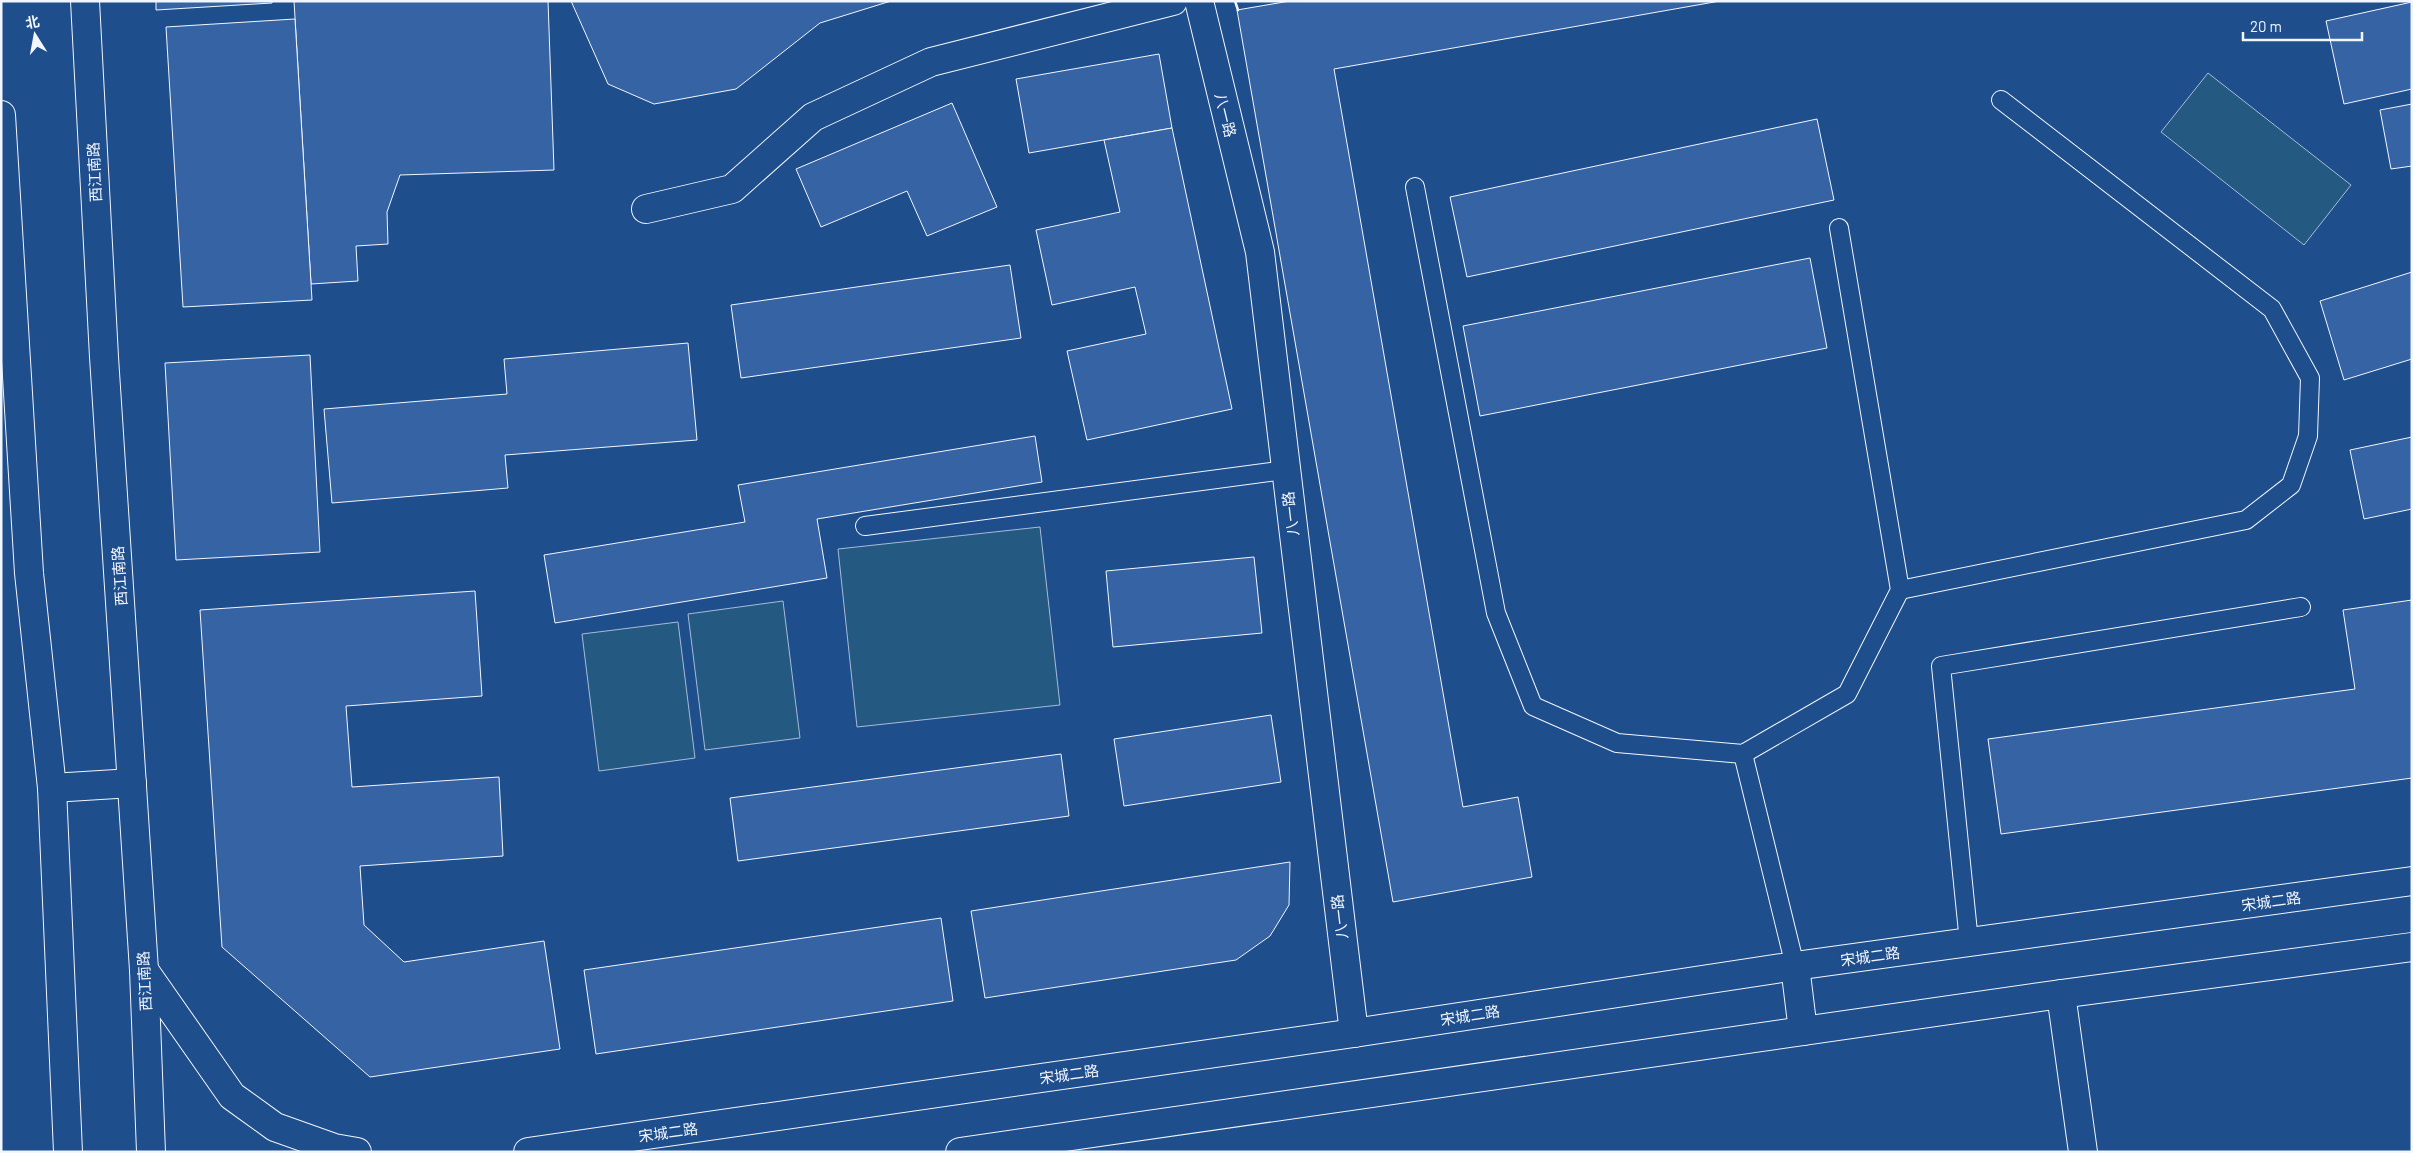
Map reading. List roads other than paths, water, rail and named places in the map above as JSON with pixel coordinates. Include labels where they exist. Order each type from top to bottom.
[{"type":"main road","name":"西江南路","points":[[85,1],[104,357],[144,970],[151,1152]]},
{"type":"main road","points":[[646,209],[732,188],[813,117],[931,62],[1173,1]]},
{"type":"main road","name":"八一路","points":[[1199,1],[1260,252],[1354,1033]]},
{"type":"main road","points":[[1,115],[29,574],[52,788],[68,1152]]},
{"type":"main road","points":[[52,788],[132,783]]},
{"type":"main road","name":"宋城二路","points":[[528,1152],[1354,1033],[1795,966],[2412,881]]},
{"type":"main road","points":[[960,1152],[2061,994],[2412,947]]},
{"type":"main road","points":[[1795,966],[1804,1031]]},
{"type":"main road","points":[[144,970],[232,1096],[275,1127],[334,1148],[357,1152]]},
{"type":"main road","points":[[2061,994],[2083,1152]]},
{"type":"lane","points":[[1900,590],[2246,520],[2291,485],[2308,436],[2310,378],[2272,308],[2001,100]]},
{"type":"lane","points":[[1415,187],[1496,613],[1534,706],[1616,744],[1743,754],[1847,694],[1900,590],[1839,228]]},
{"type":"lane","points":[[865,526],[1285,470]]},
{"type":"lane","points":[[1969,942],[1941,666],[2301,607]]},
{"type":"lane","points":[[1743,754],[1795,966]]}]
